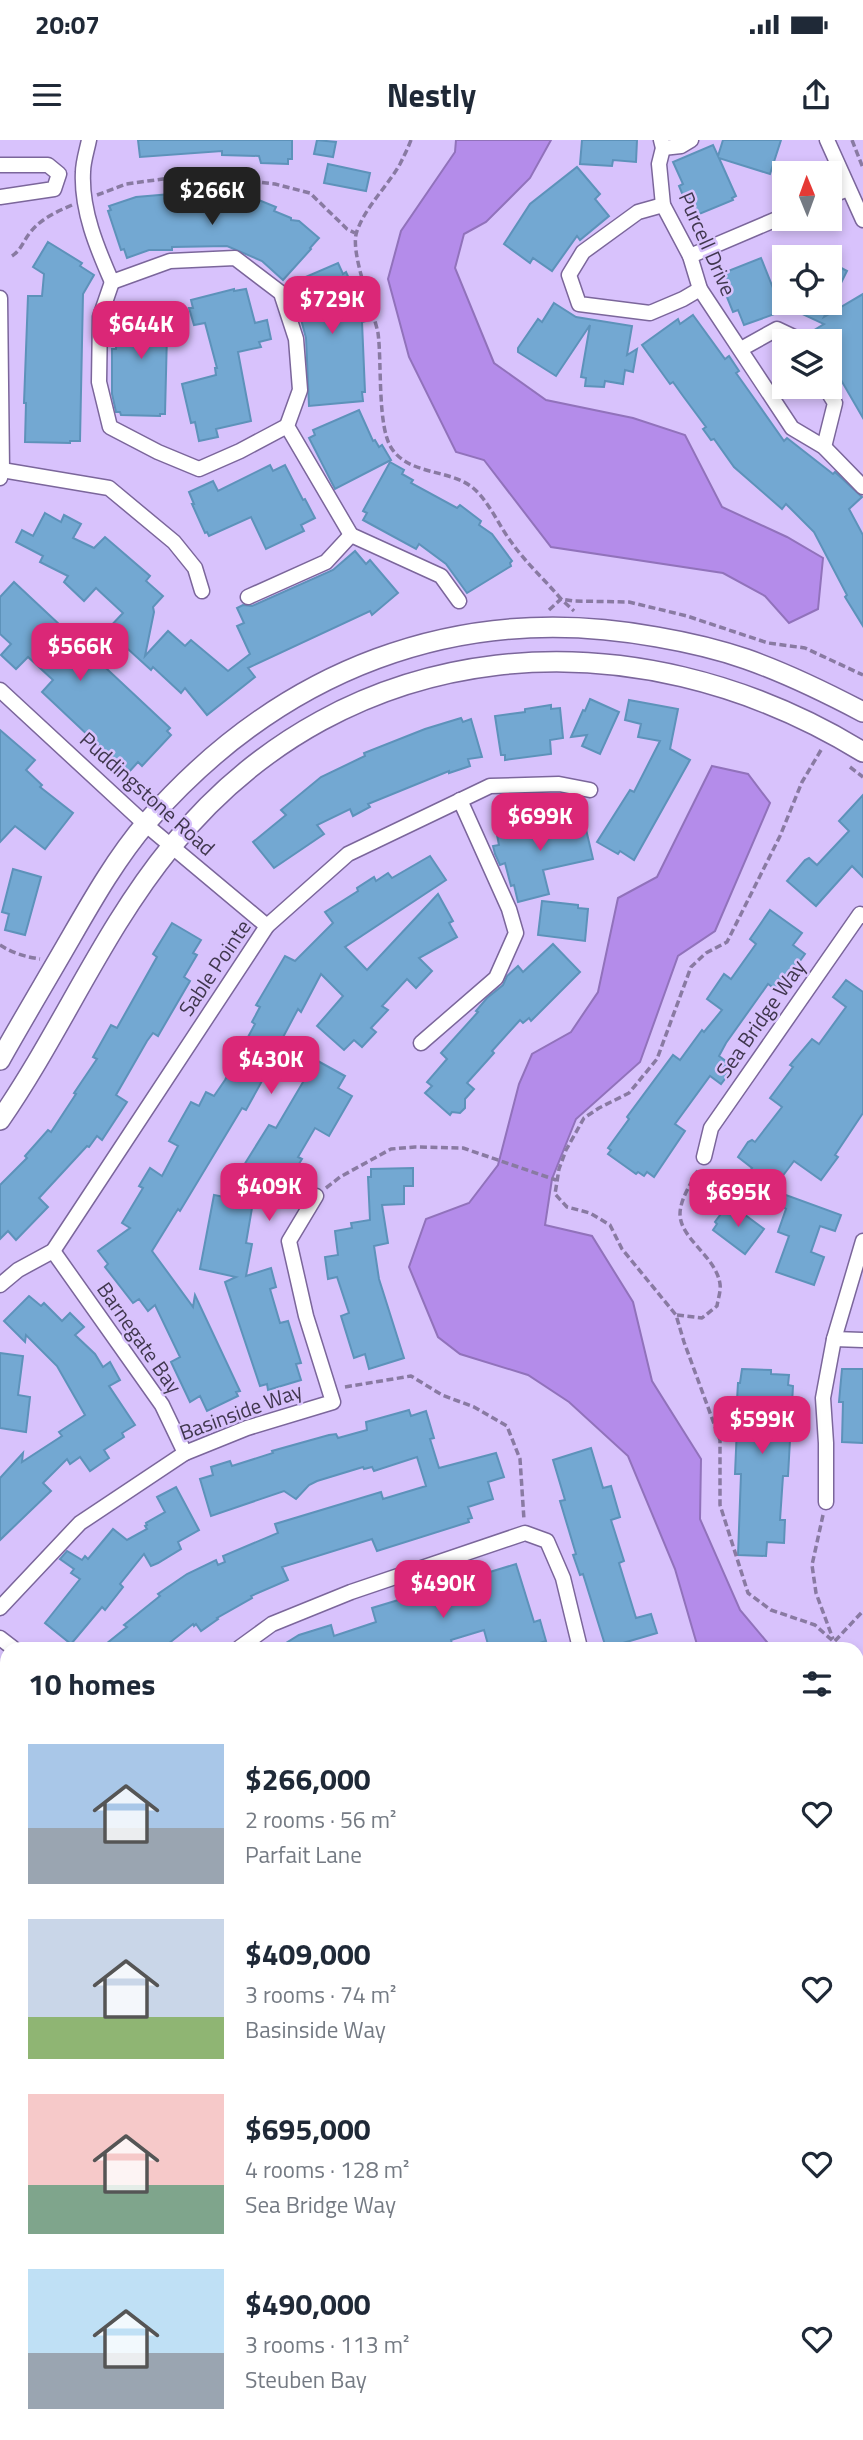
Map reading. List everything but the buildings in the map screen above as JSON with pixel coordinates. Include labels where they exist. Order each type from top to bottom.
[{"type":"main road","points":[[0,1060],[115,864],[145,824],[211,758],[269,713],[321,683],[374,659],[433,640],[471,634],[557,626],[621,630],[744,658],[805,682],[863,712]]},
{"type":"main road","points":[[0,1120],[27,1081],[117,925],[172,846],[240,776],[287,741],[336,713],[386,690],[441,673],[500,664],[557,660],[617,664],[733,690],[791,713],[863,752]]},
{"type":"street","points":[[89,140],[83,171],[85,200],[95,242],[112,282],[100,317],[99,369],[99,382],[110,427],[158,452],[199,469],[286,426],[300,390],[296,339],[281,293],[235,258],[170,261],[112,282]]},
{"type":"street","name":"Purcell Drive","points":[[691,140],[681,146],[662,144],[659,164],[663,205],[690,256],[700,289],[792,428],[824,447],[863,487]]},
{"type":"street","points":[[827,140],[863,220]]},
{"type":"street","points":[[0,165],[48,165],[59,174],[83,171]]},
{"type":"street","points":[[0,197],[54,189],[59,174]]},
{"type":"street","points":[[842,192],[848,189]]},
{"type":"street","points":[[663,205],[638,212],[583,252],[569,275],[579,304],[650,313],[700,289]]},
{"type":"street","points":[[690,256],[772,221]]},
{"type":"street","points":[[0,298],[1,475],[109,488],[174,542],[195,568],[202,592]]},
{"type":"street","points":[[741,349],[772,332]]},
{"type":"street","points":[[824,447],[835,403],[832,399]]},
{"type":"street","points":[[286,426],[351,535],[441,576],[459,601]]},
{"type":"street","points":[[248,597],[326,562],[351,535]]},
{"type":"street","name":"Puddingstone Road","points":[[0,690],[145,824],[267,926]]},
{"type":"street","name":"Sable Pointe","points":[[0,1285],[18,1270],[52,1251],[267,926],[348,853],[490,786],[559,783],[590,790]]},
{"type":"street","points":[[421,1043],[496,978],[516,933],[509,909],[460,800]]},
{"type":"street","name":"Sea Bridge Way","points":[[704,1157],[711,1128],[860,914],[863,916]]},
{"type":"street","name":"Basinside Way","points":[[0,1608],[80,1523],[185,1453],[247,1428],[333,1402],[306,1316],[289,1241],[316,1196]]},
{"type":"street","points":[[826,1502],[823,1398],[834,1339],[863,1241]]},
{"type":"street","name":"Barnegate Bay","points":[[52,1251],[162,1405],[185,1453]]},
{"type":"street","points":[[834,1339],[863,1340]]},
{"type":"street","points":[[247,1642],[272,1624],[351,1592],[525,1533],[547,1541],[564,1578],[579,1642]]},
{"type":"path","points":[[411,140],[400,165],[355,233],[362,280],[372,305],[378,336],[385,431],[392,449],[409,463],[429,472],[452,476],[471,487],[488,506],[511,542],[561,599],[629,602],[687,616],[768,643],[805,648],[863,675]]},
{"type":"path","points":[[852,140],[863,168]]},
{"type":"path","points":[[95,196],[126,184],[192,175],[275,184],[310,193],[346,229],[355,233]]},
{"type":"path","points":[[12,257],[20,251],[30,232],[50,214],[72,205]]},
{"type":"path","points":[[822,729],[823,747],[802,782],[780,836],[727,942],[706,953],[691,967],[657,1059],[629,1093],[584,1118],[566,1150],[556,1180],[555,1194],[567,1207],[590,1213],[610,1225],[622,1249],[676,1315],[720,1440],[720,1505],[748,1592],[771,1610],[815,1625],[834,1642]]},
{"type":"path","points":[[0,945],[29,958],[57,961]]},
{"type":"path","points":[[316,1196],[340,1177],[391,1149],[463,1148],[556,1180]]},
{"type":"path","points":[[676,1315],[702,1318],[717,1306],[720,1286],[713,1264],[686,1232],[680,1215],[684,1199],[704,1157]]},
{"type":"path","points":[[329,1389],[411,1376],[442,1395],[474,1407],[507,1426],[520,1459],[525,1533]]},
{"type":"path","points":[[826,1502],[812,1565],[819,1602],[834,1642]]},
{"type":"path","points":[[834,1642],[863,1611]]},
{"type":"shaded area","points":[[456,140],[551,140],[530,178],[486,222],[464,234],[455,268],[494,363],[546,400],[633,418],[685,435],[722,507],[787,537],[823,558],[818,609],[789,623],[765,596],[723,573],[551,547],[484,460],[456,452],[409,357],[388,279],[401,231],[455,152]]},
{"type":"shaded area","points":[[712,766],[748,774],[770,803],[715,931],[678,956],[640,1062],[576,1119],[552,1179],[545,1225],[592,1236],[633,1302],[652,1381],[701,1459],[700,1519],[740,1610],[767,1642],[696,1642],[675,1569],[628,1456],[569,1402],[528,1375],[460,1354],[438,1337],[409,1267],[426,1219],[469,1203],[498,1165],[519,1084],[532,1054],[571,1032],[598,992],[618,898],[657,877]]}]
